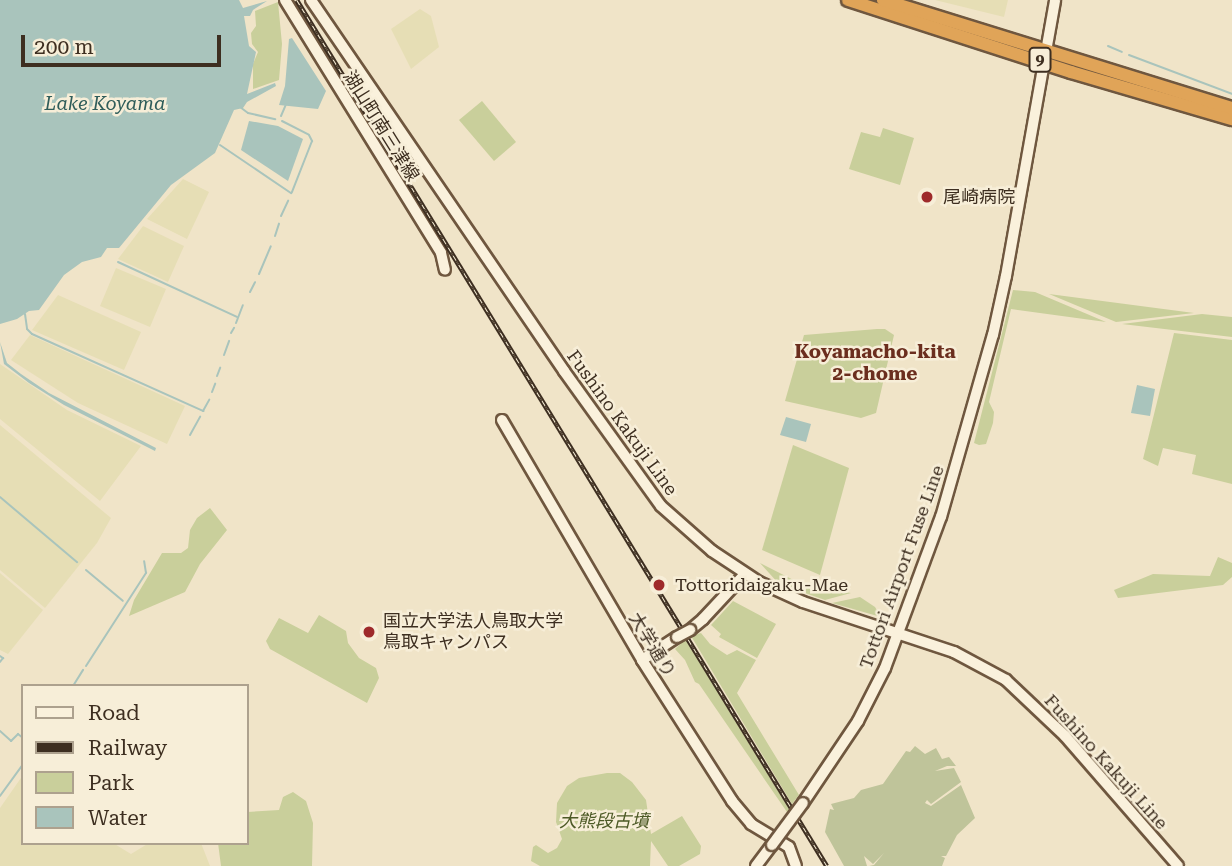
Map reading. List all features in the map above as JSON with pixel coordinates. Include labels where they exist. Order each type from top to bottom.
[{"type":"highway","name":"9","points":[[848,0],[1232,108]]},
{"type":"highway","name":"9","points":[[883,0],[1232,119]]},
{"type":"main road","name":"湖山町南三津線","points":[[285,0],[441,253],[445,270]]},
{"type":"main road","name":"Fushino Kakuji Line","points":[[311,0],[643,485],[694,536],[744,575],[803,602],[954,652],[1006,680],[1065,736],[1178,866]]},
{"type":"main road","name":"Tottori Airport Fuse Line","points":[[756,866],[803,803],[858,721],[898,632],[941,517],[993,335],[1032,145],[1044,55],[1055,0]]},
{"type":"main road","name":"大学通り","points":[[502,420],[642,660],[745,818],[789,847],[796,866]]},
{"type":"main road","points":[[642,660],[690,629],[744,575]]},
{"type":"shaded area","points":[[935,0],[1008,0],[1004,17]]},
{"type":"shaded area","points":[[420,9],[431,16],[439,47],[411,69],[391,29]]},
{"type":"shaded area","points":[[183,179],[209,192],[187,239],[147,219]]},
{"type":"shaded area","points":[[143,226],[184,246],[168,282],[118,259]]},
{"type":"shaded area","points":[[116,268],[166,289],[150,327],[100,306]]},
{"type":"shaded area","points":[[58,295],[141,332],[124,370],[32,330]]},
{"type":"shaded area","points":[[30,335],[185,406],[167,444],[78,403],[11,360]]},
{"type":"shaded area","points":[[0,364],[67,410],[141,446],[100,501],[0,419]]},
{"type":"shaded area","points":[[0,425],[111,518],[97,543],[45,608],[0,570]]},
{"type":"shaded area","points":[[0,573],[43,610],[8,654],[0,650]]},
{"type":"shaded area","points":[[21,778],[21,845],[116,845],[131,854],[146,845],[202,845],[210,866],[0,866],[0,808]]},
{"type":"green space","points":[[278,2],[282,44],[279,80],[253,89],[253,64],[258,52],[252,44],[251,33],[256,26],[255,11]]},
{"type":"green space","points":[[482,101],[516,142],[494,161],[459,120]]},
{"type":"green space","points":[[883,128],[914,138],[900,185],[849,169],[861,132],[880,137]]},
{"type":"green space","points":[[1013,290],[1035,292],[1106,322],[1011,309],[989,402],[994,412],[993,423],[986,444],[979,445],[974,443]]},
{"type":"green space","points":[[1049,294],[1194,313],[1116,322]]},
{"type":"green space","points":[[1202,314],[1232,317],[1232,337],[1122,324]]},
{"type":"green space","points":[[885,329],[894,335],[876,413],[861,418],[785,401],[804,335]]},
{"type":"green space","points":[[1174,333],[1232,340],[1232,484],[1192,474],[1196,455],[1163,448],[1158,466],[1143,459]]},
{"type":"green space","points":[[793,445],[849,468],[820,575],[762,550]]},
{"type":"green space","points":[[210,508],[227,530],[200,564],[185,592],[129,616],[134,600],[162,553],[181,553],[188,548],[190,530],[197,518]]},
{"type":"green space","points":[[1218,557],[1232,563],[1232,577],[1223,585],[1118,598],[1114,590],[1153,574],[1210,576]]},
{"type":"green space","points":[[760,563],[817,592],[818,589],[851,593],[825,600],[779,584]]},
{"type":"green space","points":[[860,597],[875,607],[881,617],[832,603]]},
{"type":"green space","points":[[733,601],[776,624],[757,658],[719,637],[721,634],[711,625]]},
{"type":"green space","points":[[319,615],[346,631],[348,643],[359,658],[376,668],[379,678],[367,703],[270,649],[266,641],[279,618],[308,633]]},
{"type":"green space","points":[[701,633],[710,644],[727,655],[737,650],[756,660],[737,693],[799,795],[792,804],[691,636]]},
{"type":"green space","points":[[686,639],[789,809],[787,812],[699,684],[695,682],[685,660],[675,649]]},
{"type":"green space","points":[[915,746],[925,754],[936,748],[942,759],[949,757],[956,766],[935,771],[954,768],[961,782],[931,804],[927,800],[925,803],[931,806],[961,785],[975,818],[957,835],[946,856],[941,856],[945,858],[942,866],[869,866],[874,865],[884,853],[873,864],[864,856],[867,866],[844,866],[825,832],[830,809],[834,810],[831,804],[854,798],[861,790],[883,784],[906,751],[910,752]]},
{"type":"green space","name":"大熊段古墳","points":[[620,773],[632,782],[646,800],[651,834],[682,816],[701,846],[700,854],[679,866],[668,866],[651,841],[650,866],[540,866],[531,861],[533,847],[536,845],[548,853],[557,848],[562,839],[556,822],[557,803],[567,786],[579,778]]},
{"type":"green space","points":[[293,792],[306,801],[313,823],[312,866],[221,866],[218,845],[248,845],[248,812],[279,810],[283,797]]},
{"type":"water","name":"Lake Koyama","points":[[0,0],[239,0],[243,8],[267,1],[253,10],[250,16],[244,16],[249,46],[256,52],[247,94],[275,83],[276,86],[247,102],[243,108],[234,110],[215,153],[171,185],[119,248],[107,248],[101,257],[82,262],[64,275],[39,310],[29,311],[17,319],[0,324]]},
{"type":"water","points":[[292,38],[326,91],[318,109],[279,105],[285,86],[289,39]]},
{"type":"water","points":[[249,121],[278,126],[303,139],[288,181],[241,150]]},
{"type":"water","points":[[0,342],[7,363],[21,374],[49,393],[156,448],[155,451],[64,405],[29,383],[4,364]]},
{"type":"water","points":[[1137,385],[1155,389],[1150,416],[1131,413]]},
{"type":"water","points":[[786,417],[811,424],[806,442],[780,435]]},
{"type":"waterway","points":[[1108,46],[1122,52]]},
{"type":"waterway","points":[[1129,55],[1232,94]]},
{"type":"waterway","points":[[281,116],[286,104]]},
{"type":"waterway","points":[[240,107],[248,113],[275,119]]},
{"type":"waterway","points":[[282,121],[309,135],[312,141],[292,192]]},
{"type":"waterway","points":[[220,145],[291,193]]},
{"type":"waterway","points":[[281,216],[288,201]]},
{"type":"waterway","points":[[275,236],[279,224]]},
{"type":"waterway","points":[[259,274],[271,246]]},
{"type":"waterway","points":[[118,262],[237,317]]},
{"type":"waterway","points":[[250,292],[255,282]]},
{"type":"waterway","points":[[236,323],[243,305]]},
{"type":"waterway","points":[[25,314],[27,329],[32,334],[203,411],[209,400]]},
{"type":"waterway","points":[[231,333],[234,328]]},
{"type":"waterway","points":[[224,355],[229,341]]},
{"type":"waterway","points":[[217,376],[220,368]]},
{"type":"waterway","points":[[212,392],[215,384]]},
{"type":"waterway","points":[[190,435],[200,417]]},
{"type":"waterway","points":[[0,497],[77,562]]},
{"type":"waterway","points":[[86,666],[146,573],[144,561]]},
{"type":"waterway","points":[[86,570],[123,601]]},
{"type":"waterway","points":[[0,656],[3,658],[0,662]]},
{"type":"waterway","points":[[74,684],[83,670]]},
{"type":"waterway","points":[[0,731],[11,741],[18,734],[21,736]]},
{"type":"waterway","points":[[0,796],[21,767]]},
{"type":"railway","points":[[297,0],[827,866]]},
{"type":"place","name":"尾崎病院","points":[[927,197]]},
{"type":"place","name":"Tottoridaigaku-Mae","points":[[659,585]]},
{"type":"place","name":"国立大学法人鳥取大学 鳥取キャンパス","points":[[369,632]]},
{"type":"district","name":"Koyamacho-kita 2-chome","points":[[875,363]]}]
